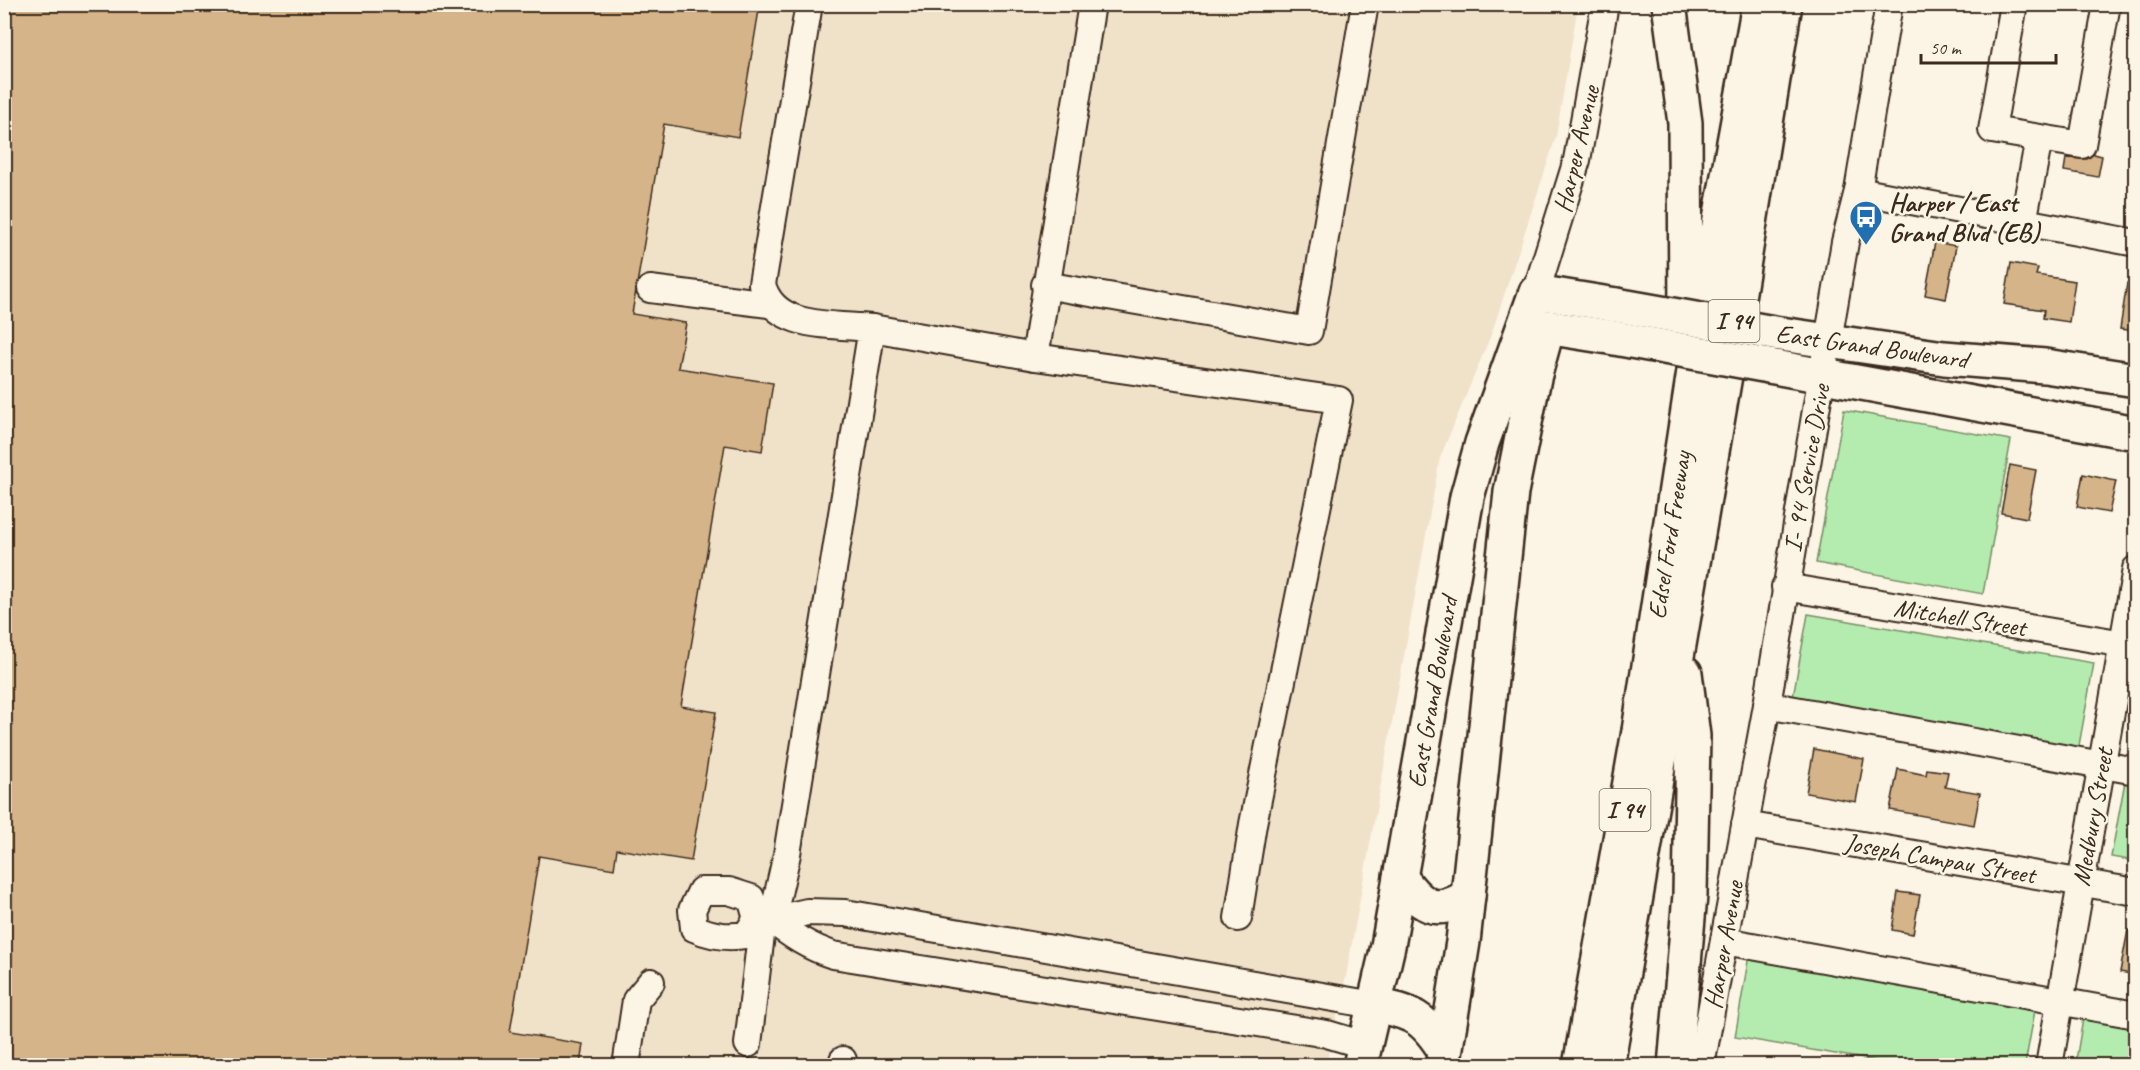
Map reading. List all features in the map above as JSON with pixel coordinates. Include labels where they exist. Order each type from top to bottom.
[{"type":"main road","points":[[1669,4],[1685,123],[1689,404]]},
{"type":"main road","name":"Edsel Ford Freeway","points":[[1581,1065],[1639,731],[1689,404],[1759,4]]},
{"type":"main road","name":"Edsel Ford Freeway","points":[[1608,1065],[1785,4]]},
{"type":"main road","name":"East Grand Boulevard","points":[[1444,1058],[1468,896],[1511,492],[1533,378],[1536,292],[1828,342],[1944,358],[2045,366],[2136,380]]},
{"type":"main road","name":"East Grand Boulevard","points":[[1536,326],[1609,337],[2136,433]]},
{"type":"main road","name":"East Grand Boulevard","points":[[1362,1055],[1400,876],[1469,489],[1482,443],[1536,326]]},
{"type":"main road","points":[[1680,636],[1693,736],[1690,895],[1699,1065]]},
{"type":"main road","points":[[1400,876],[1411,892],[1429,906],[1446,907],[1468,896]]},
{"type":"main road","points":[[1374,1005],[1413,1015],[1434,1033],[1444,1058]]},
{"type":"street","points":[[769,304],[762,284],[809,4]]},
{"type":"street","points":[[1035,357],[1092,4]]},
{"type":"street","points":[[1045,285],[1309,331],[1365,4]]},
{"type":"street","name":"Harper Avenue","points":[[1536,292],[1577,160],[1605,4]]},
{"type":"street","name":"I- 94 Service Drive","points":[[1745,825],[1845,242],[1858,191],[1889,4]]},
{"type":"street","points":[[2014,4],[1992,130],[2082,145],[2107,4]]},
{"type":"street","points":[[2023,222],[2038,138]]},
{"type":"street","points":[[1858,191],[2136,243]]},
{"type":"street","points":[[650,289],[769,304],[790,319],[872,327],[1035,357],[1339,400],[1253,824],[1238,918]]},
{"type":"street","points":[[748,1044],[764,919],[787,854],[872,327]]},
{"type":"street","name":"Medbury Street","points":[[2049,1065],[2102,764],[2129,645],[2136,569]]},
{"type":"street","name":"Mitchell Street","points":[[1785,587],[2129,645]]},
{"type":"street","points":[[1767,705],[2136,771]]},
{"type":"street","name":"Harper Avenue","points":[[1699,1065],[1745,825]]},
{"type":"street","name":"Joseph Campau Street","points":[[1745,825],[2136,892]]},
{"type":"street","points":[[764,919],[807,912],[845,913],[1374,1005]]},
{"type":"street","points":[[764,919],[811,948],[833,955],[1327,1034],[1362,1055]]},
{"type":"street","points":[[1724,941],[2136,1015]]},
{"type":"street","points":[[626,1065],[636,1000],[651,981]]},
{"type":"shaded area","points":[[5,5],[1578,5],[1556,137],[1491,335],[1440,458],[1347,971],[1326,1065],[5,1066]]},
{"type":"green space","points":[[1844,410],[2011,440],[1983,594],[1816,563]]},
{"type":"green space","points":[[1808,614],[2094,663],[2078,751],[1792,702]]},
{"type":"green space","points":[[2126,776],[2135,778],[2135,861],[2111,857]]},
{"type":"green space","points":[[1749,955],[2036,1005],[2025,1065],[1900,1065],[1735,1037]]},
{"type":"green space","points":[[2084,1013],[2135,1022],[2135,1065],[2075,1066]]},
{"type":"building","points":[[4,4],[760,4],[738,137],[664,124],[632,314],[686,323],[678,368],[773,383],[762,451],[725,445],[681,706],[716,712],[691,861],[617,849],[614,869],[539,856],[510,1032],[583,1044],[580,1065],[4,1065]]},
{"type":"building","points":[[2094,154],[2102,156],[2098,177],[2064,171],[2066,158],[2087,159]]},
{"type":"building","points":[[1935,242],[1956,246],[1946,299],[1925,295]]},
{"type":"building","points":[[2011,263],[2038,268],[2036,275],[2075,281],[2069,322],[2043,318],[2044,310],[2004,304]]},
{"type":"building","points":[[2127,283],[2136,283],[2136,331],[2120,329]]},
{"type":"building","points":[[2010,465],[2036,470],[2027,518],[2001,513]]},
{"type":"building","points":[[2083,474],[2116,481],[2109,513],[2077,507]]},
{"type":"building","points":[[1814,749],[1864,759],[1856,802],[1806,793]]},
{"type":"building","points":[[1898,769],[1926,775],[1927,769],[1948,772],[1945,787],[1980,793],[1974,825],[1890,810]]},
{"type":"building","points":[[1898,892],[1920,895],[1913,934],[1892,930]]},
{"type":"building","points":[[2128,930],[2136,931],[2136,975],[2120,972]]},
{"type":"place","name":"Harper / East Grand Blvd (EB)","points":[[1866,246]]}]
